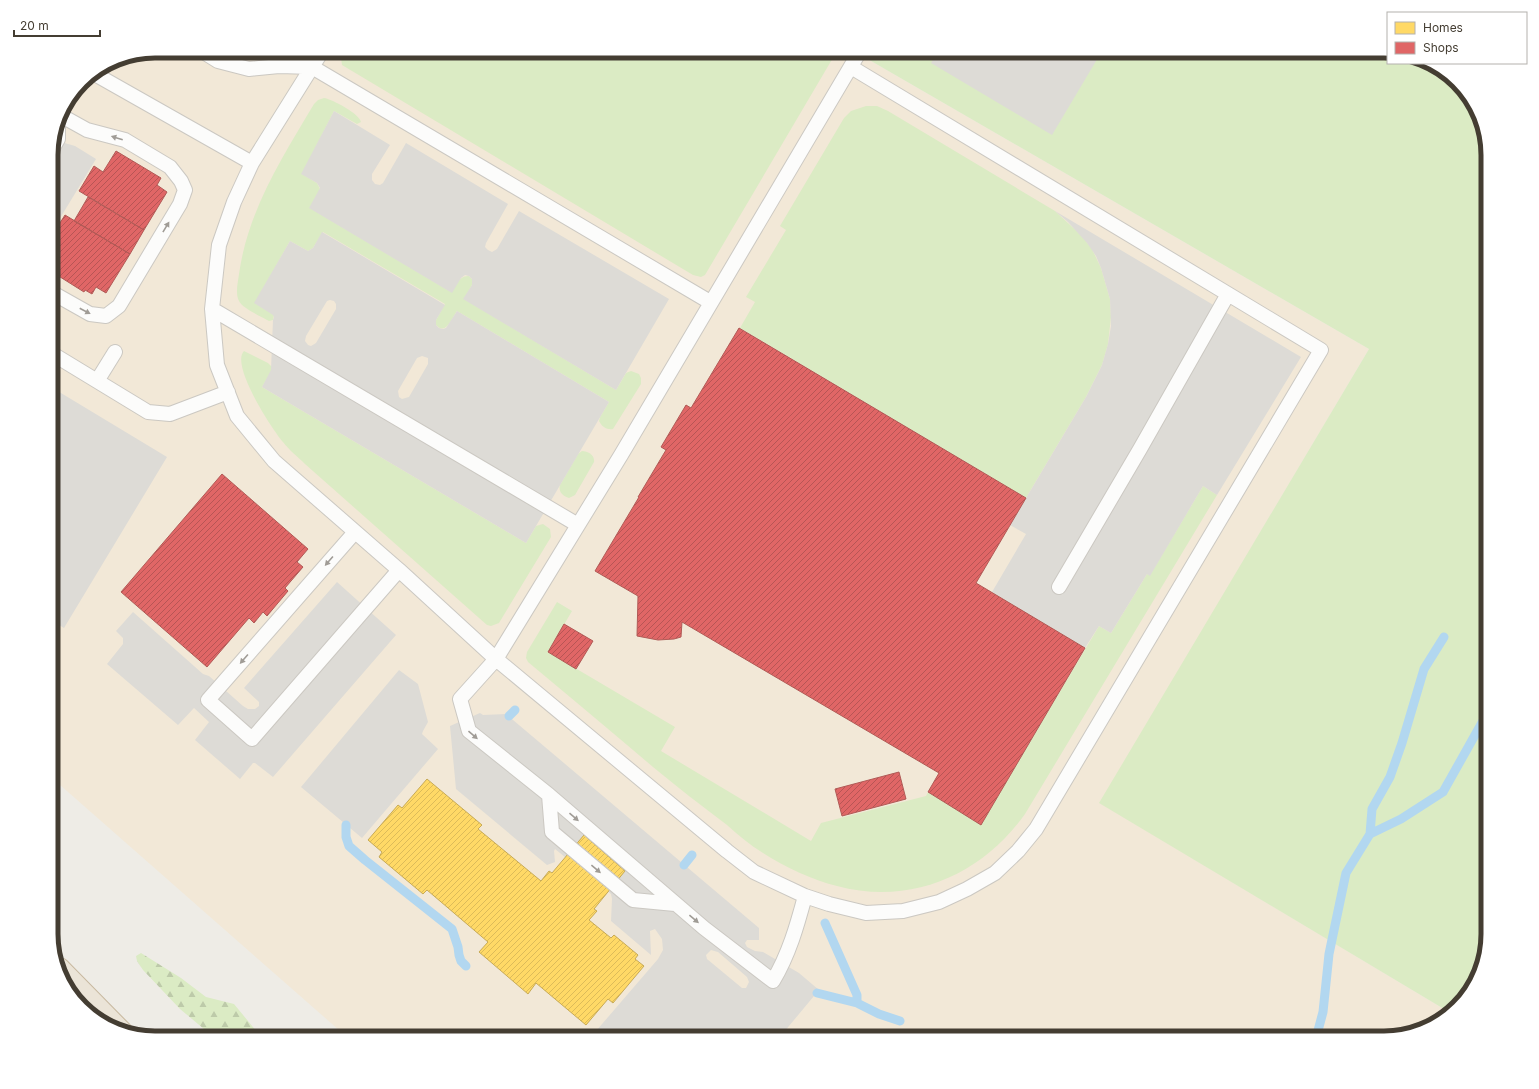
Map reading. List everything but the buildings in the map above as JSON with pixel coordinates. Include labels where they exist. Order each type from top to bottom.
[{"type":"highway","points":[[70,980],[110,1020]]},
{"type":"lane","points":[[213,58],[218,61],[249,69],[279,66],[312,67],[710,302]]},
{"type":"lane","points":[[318,58],[252,163],[234,202],[219,245],[212,309],[218,365],[237,416],[274,461],[399,570],[496,659],[727,851],[754,872],[805,896],[829,904],[866,913],[903,911],[939,902],[967,889],[995,873],[1018,851],[1036,829],[1321,350],[851,67]]},
{"type":"lane","points":[[805,896],[792,944],[773,981],[704,928],[549,795],[468,731],[460,699],[496,659],[621,455],[710,302],[856,58]]},
{"type":"lane","points":[[98,76],[252,163]]},
{"type":"lane","points":[[58,296],[90,314],[106,316],[119,306],[180,204],[184,190],[181,181],[170,167],[164,163],[125,140],[88,130],[65,118]]},
{"type":"lane","points":[[1059,587],[1140,449],[1228,294]]},
{"type":"lane","points":[[212,309],[578,525]]},
{"type":"lane","points":[[97,381],[115,352]]},
{"type":"lane","points":[[58,356],[148,412],[170,414],[228,392]]},
{"type":"lane","points":[[355,532],[208,700],[252,739],[399,570]]},
{"type":"lane","points":[[549,795],[552,832],[633,900],[675,904]]},
{"type":"shaded area","points":[[155,58],[866,58],[1369,349],[1100,803],[1445,1010],[1438,1015],[1409,1028],[1384,1031],[340,1031],[58,783],[58,149],[61,130],[65,118],[74,101],[91,82],[101,74],[118,65],[130,61]]},
{"type":"shaded area","points":[[934,58],[1098,58],[1052,135],[931,63]]},
{"type":"shaded area","points":[[334,111],[390,145],[372,174],[372,180],[375,184],[380,185],[383,183],[406,143],[508,204],[486,243],[485,247],[488,250],[492,252],[497,249],[519,211],[669,299],[616,390],[463,299],[472,285],[472,279],[469,276],[465,275],[461,278],[452,293],[309,208],[320,188],[317,183],[301,174]]},
{"type":"shaded area","points":[[59,141],[75,146],[96,159],[58,221]]},
{"type":"shaded area","points":[[1055,211],[1301,357],[1217,495],[1203,486],[1150,576],[1147,574],[1111,633],[1099,626],[1085,648],[992,592],[1026,534],[1010,525],[1086,397],[1102,365],[1111,326],[1110,299],[1096,256],[1087,243],[1068,222]]},
{"type":"shaded area","points":[[322,232],[445,305],[436,320],[436,325],[439,328],[446,328],[457,311],[609,402],[526,543],[262,387],[271,370],[274,317],[254,303],[290,241],[308,251],[313,248]],"holes":[[[327,301],[334,301],[336,304],[336,309],[316,343],[311,346],[308,345],[305,341],[306,336]],[[422,356],[428,358],[428,364],[409,397],[402,399],[399,397],[398,391],[417,358]]]},
{"type":"shaded area","points":[[58,391],[167,457],[64,628],[58,624]]},
{"type":"shaded area","points":[[337,582],[396,635],[273,777],[253,763],[240,779],[195,740],[209,722],[194,708],[178,725],[107,664],[123,644],[123,638],[116,631],[133,612],[203,674],[209,676],[243,706],[248,709],[255,709],[259,706],[259,702],[244,688]]},
{"type":"shaded area","points":[[399,670],[418,684],[428,722],[422,734],[438,749],[362,838],[301,787]]},
{"type":"shaded area","points":[[480,713],[483,715],[506,714],[759,928],[759,940],[747,940],[745,943],[747,947],[755,951],[763,952],[799,973],[819,990],[785,1031],[596,1031],[658,959],[663,950],[662,939],[655,929],[650,931],[651,955],[611,921],[611,894],[555,849],[555,862],[547,865],[456,789],[450,726]],"holes":[[[711,950],[718,952],[747,977],[749,982],[746,988],[742,988],[707,959],[706,955]]]},
{"type":"green space","points":[[341,58],[833,58],[705,275],[701,277],[693,275],[342,65]]},
{"type":"green space","points":[[866,58],[1384,58],[1387,58],[1387,64],[1417,64],[1427,68],[1448,82],[1465,101],[1474,118],[1478,130],[1481,155],[1481,934],[1478,959],[1471,977],[1457,998],[1445,1010],[1099,803],[1369,349]]},
{"type":"green space","points":[[324,98],[351,111],[361,122],[357,124],[334,111],[302,174],[317,183],[320,189],[310,208],[451,292],[460,279],[469,276],[472,279],[472,285],[464,299],[616,390],[626,373],[631,371],[639,374],[641,384],[613,429],[605,428],[599,421],[609,402],[457,311],[446,327],[440,328],[436,325],[436,320],[445,304],[323,232],[313,248],[308,251],[290,241],[255,303],[274,315],[273,320],[269,321],[241,304],[237,295],[239,274],[243,251],[258,206],[290,144],[314,104],[318,100]]},
{"type":"green space","points":[[866,106],[877,106],[888,111],[1055,211],[1081,235],[1092,249],[1101,268],[1110,299],[1111,317],[1108,344],[1102,365],[1086,397],[1026,498],[740,328],[755,302],[746,297],[786,230],[780,226],[844,118],[851,111]]},
{"type":"green space","points":[[244,351],[268,363],[272,367],[271,372],[262,387],[526,543],[536,526],[543,524],[550,529],[551,537],[499,623],[491,626],[487,625],[288,448],[262,411],[247,383],[241,358]]},
{"type":"green space","points":[[582,451],[591,454],[594,462],[575,495],[569,498],[562,493],[560,490],[560,485],[578,454]]},
{"type":"green space","points":[[1203,486],[1217,495],[1025,814],[1008,835],[988,854],[966,869],[943,880],[918,888],[892,892],[865,891],[837,886],[808,877],[771,858],[758,850],[662,774],[528,662],[526,658],[527,652],[557,602],[572,611],[548,652],[675,727],[661,751],[811,841],[821,823],[926,796],[928,792],[981,824],[1099,626],[1111,633],[1147,574],[1150,575]]},
{"type":"green space","points":[[141,953],[181,978],[206,997],[234,1004],[256,1031],[218,1031],[204,1029],[180,1009],[143,970],[137,961],[136,956]]},
{"type":"waterway","points":[[1318,1031],[1323,1012],[1329,954],[1346,873],[1370,834],[1372,809],[1390,777],[1402,743],[1424,669],[1444,637]]},
{"type":"waterway","points":[[509,716],[515,710]]},
{"type":"waterway","points":[[1370,834],[1401,819],[1443,792],[1481,724]]},
{"type":"waterway","points":[[346,825],[346,837],[349,846],[452,929],[461,961],[466,966]]},
{"type":"waterway","points":[[684,865],[692,855]]},
{"type":"waterway","points":[[825,923],[857,995],[857,1003]]},
{"type":"waterway","points":[[817,993],[857,1003],[879,1014],[900,1021]]}]
